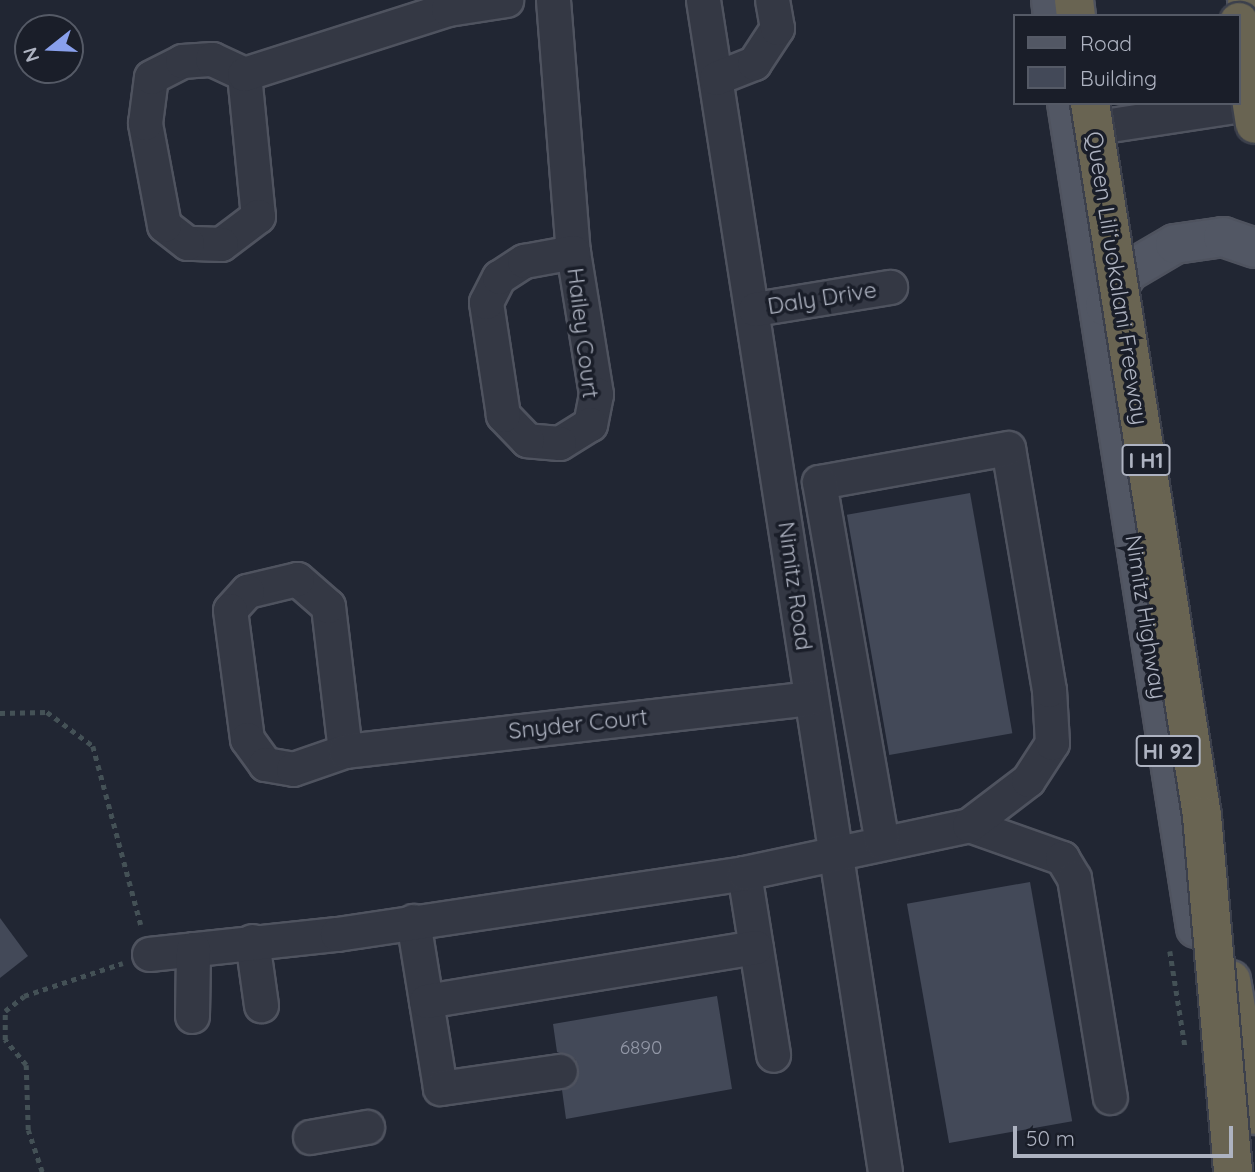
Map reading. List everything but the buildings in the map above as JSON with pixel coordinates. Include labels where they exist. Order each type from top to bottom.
[{"type":"highway","points":[[1247,0],[1255,45]]},
{"type":"highway","points":[[1241,35],[1255,124]]},
{"type":"highway","name":"Queen Liliʻuokalani Freeway","points":[[1076,112],[1255,1115]]},
{"type":"highway","points":[[1202,816],[1235,1172]]},
{"type":"main road","name":"Nimitz Highway","points":[[1076,112],[1099,331],[1235,1172]]},
{"type":"main road","points":[[1099,331],[1107,297],[1151,254],[1196,238],[1223,237],[1255,248]]},
{"type":"street","points":[[244,74],[258,216],[221,244],[187,243],[164,225],[145,123],[151,77],[182,61],[212,59],[244,74],[448,9],[506,0]]},
{"type":"street","name":"Hailey Court","points":[[553,0],[572,252],[596,394],[590,424],[559,443],[527,440],[503,415],[486,302],[499,277],[524,261],[572,252]]},
{"type":"street","name":"Nimitz Road","points":[[703,0],[755,309],[834,852],[885,1172]]},
{"type":"street","points":[[716,78],[754,63],[776,28],[772,0]]},
{"type":"street","points":[[1076,112],[1215,105]]},
{"type":"street","name":"Daly Drive","points":[[755,309],[890,287]]},
{"type":"street","points":[[149,954],[413,921],[744,873],[969,825],[1028,780],[1052,743],[1049,690],[1008,448],[820,482],[882,842]]},
{"type":"street","name":"Snyder Court","points":[[345,751],[328,606],[297,579],[247,591],[230,610],[247,739],[265,764],[293,769],[345,751],[811,698]]},
{"type":"street","points":[[969,825],[1062,858],[1074,878],[1111,1097]]},
{"type":"street","points":[[744,873],[774,1055]]},
{"type":"street","points":[[413,921],[440,1088],[560,1071]]},
{"type":"street","points":[[252,941],[261,1005]]},
{"type":"street","points":[[426,1001],[756,947]]},
{"type":"street","points":[[192,1016],[193,948]]},
{"type":"street","points":[[310,1137],[368,1127]]},
{"type":"path","points":[[0,713],[47,712],[93,747],[149,954],[11,1003],[1,1024],[2,1038],[26,1065],[28,1130],[43,1172]]}]
